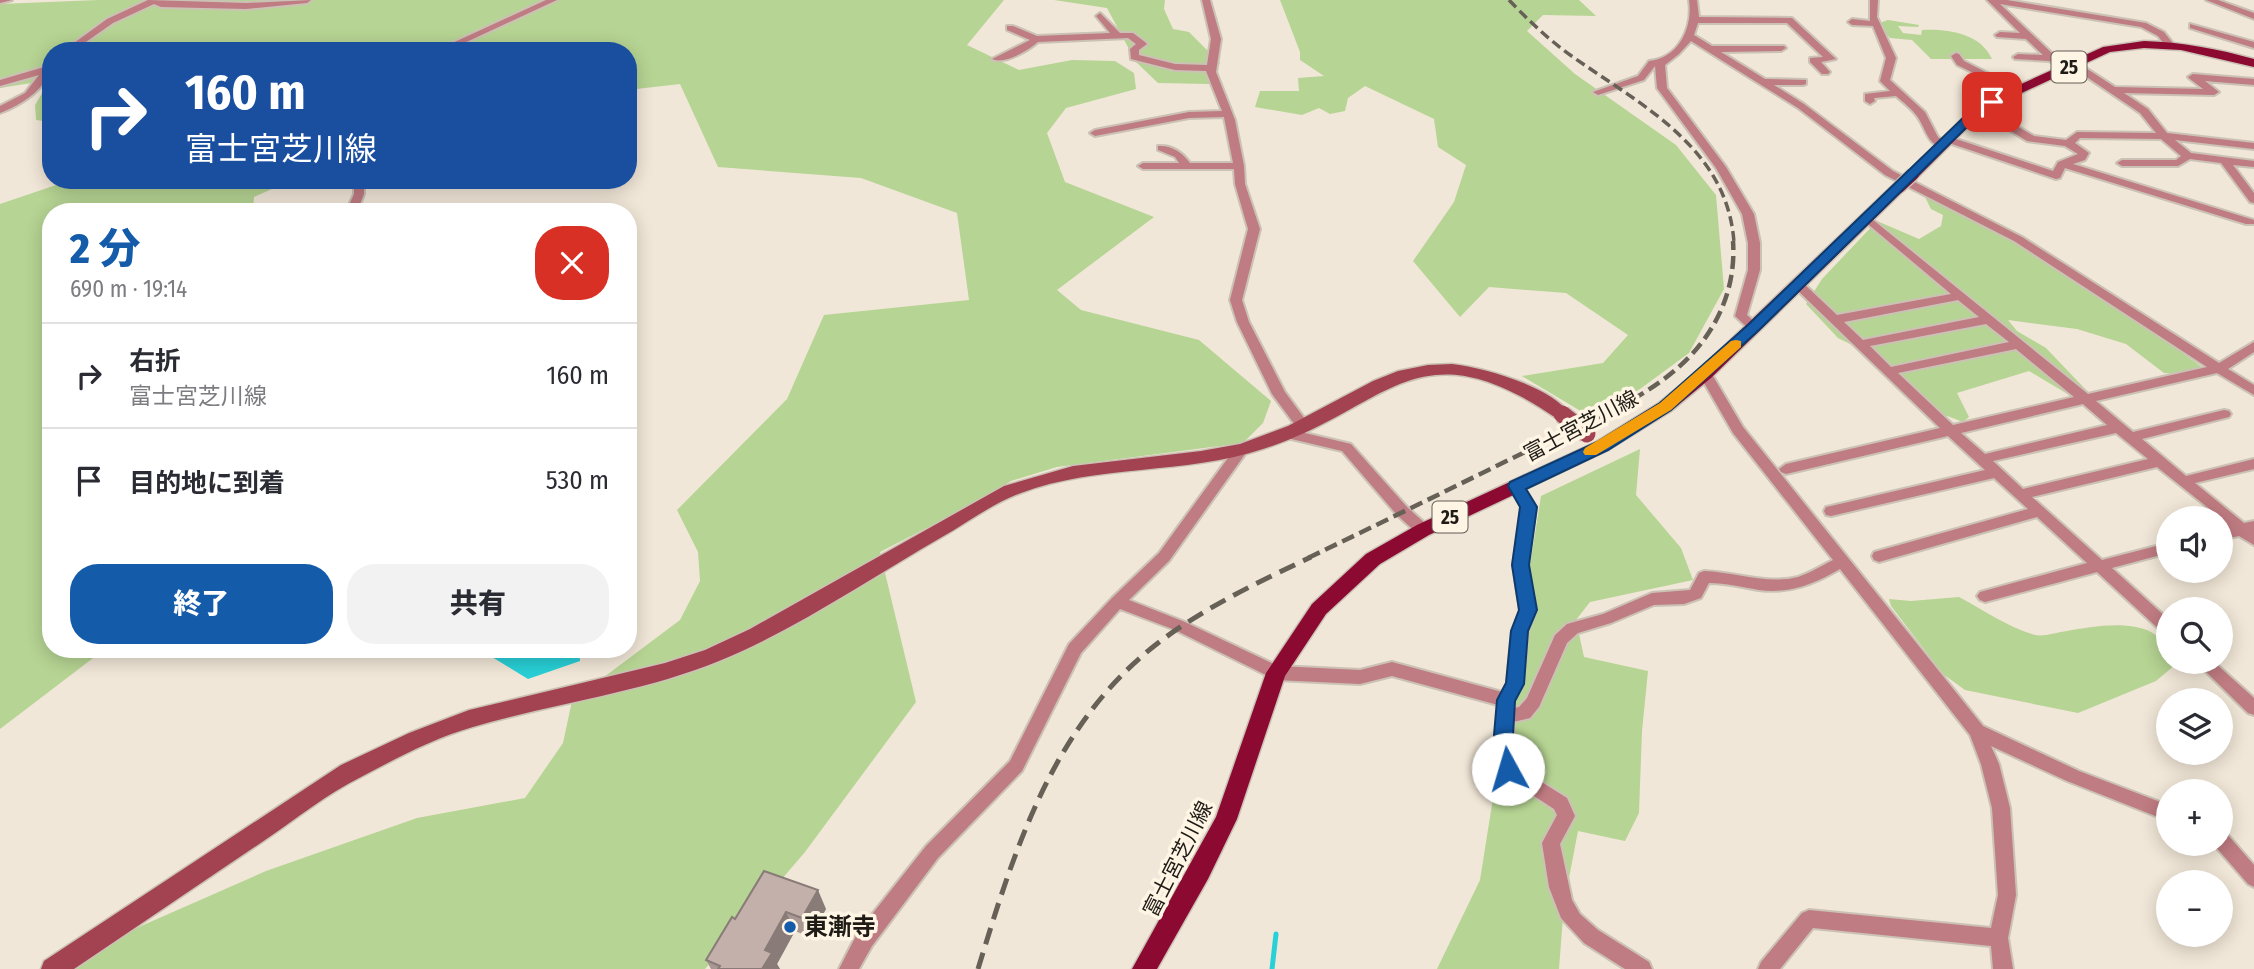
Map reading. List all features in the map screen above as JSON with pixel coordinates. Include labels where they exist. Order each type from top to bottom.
[{"type":"main road","name":"富士宮芝川線","points":[[1144,969],[1226,820],[1276,673],[1319,609],[1373,559],[1423,530],[1602,446],[1665,407],[1705,374],[1981,109],[2107,49],[2125,45],[2170,46],[2208,51],[2254,63]]},
{"type":"street","points":[[0,0],[8,0]]},
{"type":"street","points":[[79,42],[100,26],[155,0],[161,4],[236,6],[307,0]]},
{"type":"street","points":[[459,42],[553,0]]},
{"type":"street","points":[[1206,0],[1216,39],[1212,68],[1228,114],[1240,166],[1240,184],[1254,229],[1236,300],[1243,322],[1295,430],[1346,447],[1402,511],[1423,530]]},
{"type":"street","points":[[1598,92],[1641,78],[1652,63],[1660,64],[1674,56],[1691,37],[1695,7],[1693,0]]},
{"type":"street","points":[[1874,0],[1876,24],[1891,58],[1885,81],[1921,114],[1934,139],[2056,176],[2062,164],[2081,158],[2084,153],[2068,143],[2031,139],[1981,109]]},
{"type":"street","points":[[2170,46],[2161,34],[2143,25],[2054,4],[1991,0],[2052,58],[2071,66],[2144,111],[2164,136],[2188,156],[2254,164]]},
{"type":"street","points":[[2210,0],[2232,13],[2254,16]]},
{"type":"street","points":[[1100,16],[1111,35]]},
{"type":"street","points":[[1692,20],[1788,20],[1831,59],[1813,60],[1825,72]]},
{"type":"street","points":[[1852,22],[1876,24]]},
{"type":"street","points":[[1051,26],[1084,37]]},
{"type":"street","points":[[2193,26],[2254,45]]},
{"type":"street","points":[[1010,28],[1036,39],[1130,35],[1142,44],[1135,49],[1133,57],[1175,67],[1212,68]]},
{"type":"street","points":[[1807,36],[1825,34]]},
{"type":"street","points":[[1104,47],[1111,35]]},
{"type":"street","points":[[2000,35],[2029,36]]},
{"type":"street","points":[[1691,37],[1766,82],[1889,173],[2018,239],[2254,391]]},
{"type":"street","points":[[997,59],[1028,46],[1036,39]]},
{"type":"street","points":[[1712,49],[1747,43],[1781,48]]},
{"type":"street","points":[[1817,45],[1834,43]]},
{"type":"street","points":[[1956,56],[1960,62],[2018,90]]},
{"type":"street","points":[[2018,57],[2052,58]]},
{"type":"street","points":[[1660,64],[1662,88],[1721,167],[1748,214],[1754,243],[1754,270],[1741,317],[1754,327]]},
{"type":"street","points":[[1746,69],[1763,69]]},
{"type":"street","points":[[0,82],[42,70]]},
{"type":"street","points":[[0,109],[28,95],[42,76]]},
{"type":"street","points":[[2110,90],[2214,92],[2193,77],[2254,82]]},
{"type":"street","points":[[1766,82],[1803,82]]},
{"type":"street","points":[[0,89],[4,94],[0,109]]},
{"type":"street","points":[[1870,101],[1868,96],[1899,93]]},
{"type":"street","points":[[1095,133],[1189,115],[1228,114]]},
{"type":"street","points":[[2068,143],[2077,135],[2164,136],[2254,146]]},
{"type":"street","points":[[1162,148],[1179,155],[1187,166]]},
{"type":"street","points":[[2122,163],[2178,163],[2188,156]]},
{"type":"street","points":[[2224,160],[2254,200]]},
{"type":"street","points":[[2062,164],[2250,222]]},
{"type":"street","points":[[1143,166],[1240,166]]},
{"type":"street","points":[[1913,174],[1931,186],[1948,205]]},
{"type":"street","points":[[1867,218],[2183,481],[2247,528],[2254,540]]},
{"type":"street","points":[[1798,285],[1837,319],[1952,432],[2156,617]]},
{"type":"street","points":[[1837,319],[1961,296]]},
{"type":"street","points":[[1862,344],[1990,319]]},
{"type":"street","points":[[1890,371],[2020,344]]},
{"type":"street","points":[[1786,469],[2220,368],[2254,346]]},
{"type":"street","points":[[53,969],[349,772],[416,739],[469,719],[666,671],[711,656],[757,635],[1010,490],[1044,478],[1241,450],[1295,430],[1382,383],[1419,371],[1461,369],[1504,378],[1562,414],[1602,446]]},
{"type":"street","points":[[1705,374],[1738,430],[1977,731],[1990,764],[2001,808],[2007,895],[1998,938],[2003,969]]},
{"type":"street","points":[[1983,459],[2224,414]]},
{"type":"street","points":[[849,969],[865,939],[924,861],[1016,766],[1075,649],[1117,602],[1164,557],[1241,450]]},
{"type":"street","points":[[2022,494],[2160,461]]},
{"type":"street","points":[[2183,481],[2254,464]]},
{"type":"street","points":[[1831,511],[1997,472]]},
{"type":"street","points":[[1516,486],[1528,507],[1520,565],[1528,610],[1520,631],[1515,684],[1505,708],[1504,735],[1508,769],[1561,804],[1566,816],[1550,843],[1560,895],[1569,915],[1581,928],[1642,969]]},
{"type":"street","points":[[1879,556],[2041,511]]},
{"type":"street","points":[[1985,596],[2156,551]]},
{"type":"street","points":[[1117,602],[1180,626],[1276,673],[1360,677],[1392,668],[1524,713],[1533,702],[1561,639],[1573,628],[1606,619],[1652,599],[1684,598],[1696,594],[1704,578],[1720,576],[1780,586],[1805,581],[1841,562]]},
{"type":"street","points":[[2217,674],[2254,708]]},
{"type":"street","points":[[1977,731],[2073,776],[2156,808]]},
{"type":"street","points":[[2233,854],[2254,878]]},
{"type":"street","points":[[1768,969],[1809,919],[1998,938]]},
{"type":"green space","points":[[98,0],[1004,0],[967,45],[1019,70],[1072,60],[1115,61],[1134,73],[1136,89],[1066,108],[1047,133],[1065,182],[1154,217],[1057,290],[1081,310],[1199,340],[1271,401],[1263,423],[1243,443],[1057,467],[1011,481],[977,502],[880,552],[916,702],[805,852],[705,969],[75,969],[132,930],[266,871],[417,818],[525,798],[563,743],[572,701],[629,658],[637,658],[637,652],[680,620],[700,581],[698,552],[677,510],[787,399],[824,315],[969,300],[957,213],[861,178],[718,167],[680,84],[637,89],[637,42],[42,42],[42,81],[0,88],[0,4]]},
{"type":"green space","points":[[1054,0],[1165,0],[1164,9],[1173,29],[1189,32],[1220,63],[1209,84],[1158,83],[1136,62],[1107,8]]},
{"type":"green space","points":[[1280,0],[1579,0],[1596,16],[1543,15],[1527,31],[1575,74],[1676,145],[1716,195],[1724,289],[1689,353],[1640,389],[1589,416],[1522,376],[1603,363],[1628,335],[1566,293],[1489,287],[1460,317],[1413,261],[1454,202],[1466,165],[1438,147],[1434,119],[1365,86],[1348,98],[1345,111],[1330,114],[1319,108],[1302,115],[1255,107],[1260,91],[1299,91],[1298,78],[1324,76],[1300,60],[1300,52]]},
{"type":"green space","points":[[1888,20],[1919,25],[1898,26],[1903,33],[1921,35],[1922,30],[1932,30],[1962,34],[1980,43],[1992,59],[1931,59],[1912,40],[1890,38],[1881,28],[1882,22]]},
{"type":"green space","points":[[42,93],[42,121],[36,120],[35,105]]},
{"type":"green space","points":[[44,189],[272,189],[254,197],[254,203],[42,203],[42,658],[93,658],[0,729],[0,204]]},
{"type":"green space","points":[[1925,197],[1977,217],[2112,303],[2202,367],[2191,375],[2164,373],[2126,344],[2077,329],[2008,320],[2017,331],[2046,348],[2088,392],[2071,396],[2029,371],[1957,393],[1969,417],[1963,422],[1929,409],[1884,361],[1838,338],[1806,304],[1822,279],[1877,221],[1919,239],[1941,226],[1943,215],[1931,209]]},
{"type":"green space","points":[[1640,449],[1636,495],[1681,548],[1693,580],[1590,602],[1576,620],[1584,657],[1648,671],[1642,731],[1639,813],[1625,841],[1578,831],[1564,904],[1559,969],[1437,969],[1480,880],[1541,496]]},
{"type":"green space","points":[[1959,597],[2005,623],[2035,635],[2113,625],[2144,629],[2156,635],[2156,674],[2164,674],[2156,681],[2078,713],[1965,690],[1943,674],[1891,606],[1889,599],[1911,601]]},
{"type":"water","points":[[494,658],[580,658],[580,661],[528,679]]},
{"type":"building","points":[[764,871],[818,890],[802,918],[786,912],[765,950],[772,953],[762,969],[718,969],[720,966],[706,960]]},
{"type":"waterway","points":[[1272,969],[1276,934]]},
{"type":"railway","points":[[1509,0],[1556,44],[1677,132],[1698,155],[1716,181],[1728,210],[1734,243]]},
{"type":"railway","points":[[1308,558],[1618,408],[1677,369],[1703,341],[1719,315],[1732,272],[1733,241]]},
{"type":"railway","points":[[978,969],[1007,878],[1042,791],[1091,711],[1122,675],[1176,630],[1233,596],[1311,557]]},
{"type":"slow traffic","points":[[1590,452],[1665,407],[1736,344]]},
{"type":"place","name":"東漸寺","points":[[790,927]]},
{"type":"route","points":[[1508,769],[1504,735],[1506,700],[1515,684],[1520,631],[1528,610],[1520,565],[1528,507],[1516,486],[1602,446],[1665,407],[1705,374],[1969,119],[1992,102]]}]
